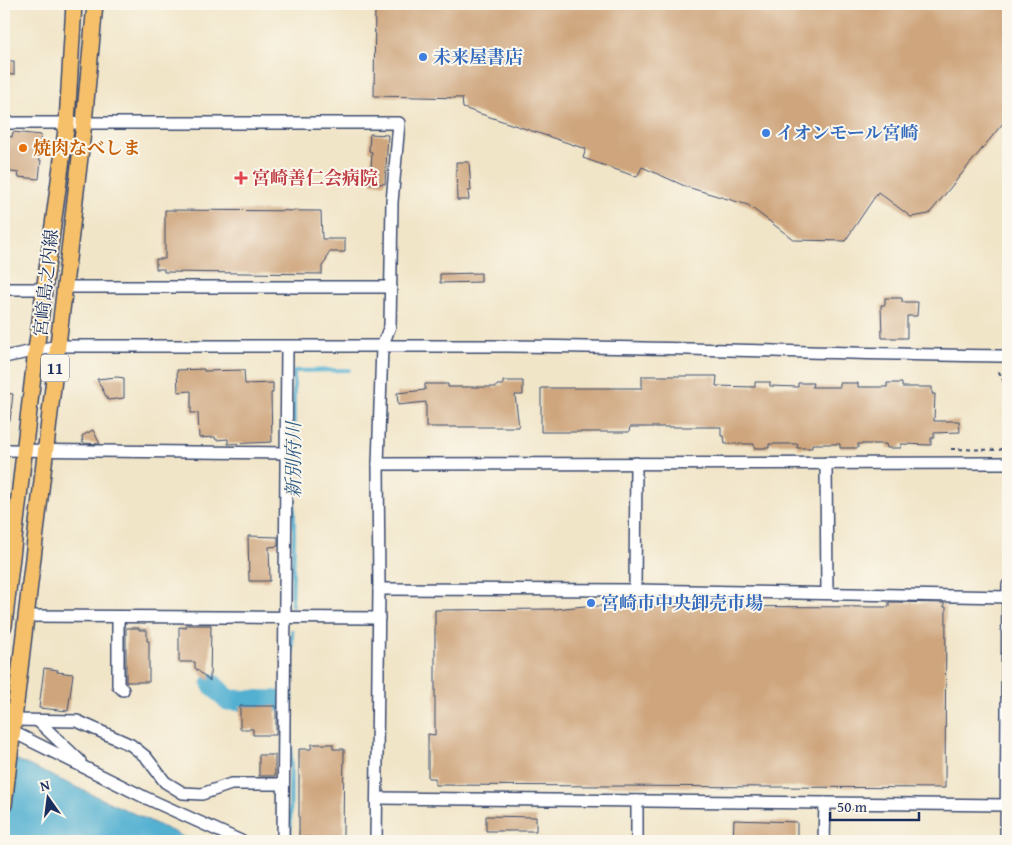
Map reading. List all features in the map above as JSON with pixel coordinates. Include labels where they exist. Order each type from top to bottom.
[{"type":"main road","name":"宮崎島之内線","points":[[4,619],[36,350],[67,122],[74,4]]},
{"type":"main road","name":"宮崎島之内線","points":[[4,805],[84,123],[95,4]]},
{"type":"street","points":[[4,123],[399,123],[392,202],[390,326],[382,347],[378,464],[379,618],[376,841]]},
{"type":"street","points":[[64,287],[391,287]]},
{"type":"street","points":[[4,289],[44,289]]},
{"type":"street","points":[[4,356],[58,346],[287,346],[655,348],[1008,356]]},
{"type":"street","points":[[283,841],[287,346]]},
{"type":"street","points":[[4,450],[287,453]]},
{"type":"street","points":[[635,590],[636,463]]},
{"type":"street","points":[[826,463],[828,593]]},
{"type":"street","points":[[378,464],[1008,463]]},
{"type":"street","points":[[1006,841],[1008,585]]},
{"type":"street","points":[[379,589],[635,590],[1008,597]]},
{"type":"street","points":[[26,616],[379,618]]},
{"type":"street","points":[[118,617],[118,685],[123,690]]},
{"type":"street","points":[[14,726],[38,721],[77,721],[131,745],[146,757],[165,782],[183,793],[202,794],[231,784],[283,784]]},
{"type":"street","points":[[38,721],[84,766]]},
{"type":"street","points":[[14,726],[84,766],[144,797],[241,841]]},
{"type":"street","points":[[377,798],[1006,805]]},
{"type":"street","points":[[637,801],[637,841]]},
{"type":"street","points":[[824,841],[825,803]]},
{"type":"path","points":[[951,449],[999,450],[1004,448],[1005,391],[1003,380],[997,368]]},
{"type":"water","points":[[4,754],[174,832],[191,841],[4,841]]},
{"type":"building","name":"イオンモール宮崎","points":[[375,4],[1008,4],[1008,117],[929,214],[911,217],[878,192],[845,241],[794,240],[748,205],[687,187],[642,167],[637,177],[583,158],[586,149],[463,108],[462,98],[374,96]]},
{"type":"building","points":[[4,61],[14,61],[14,75],[4,74]]},
{"type":"building","name":"焼肉なべしま","points":[[13,132],[41,135],[39,179],[18,177],[19,173],[4,171],[7,136],[12,137]]},
{"type":"building","points":[[370,134],[388,135],[385,184],[370,183],[372,152],[369,151]]},
{"type":"building","points":[[456,162],[469,162],[471,191],[468,191],[469,200],[457,200]]},
{"type":"building","points":[[165,210],[321,211],[322,239],[345,239],[345,252],[329,252],[322,266],[322,274],[164,272],[164,269],[156,269],[156,259],[165,259]]},
{"type":"building","points":[[481,273],[481,282],[440,283],[440,274]]},
{"type":"building","points":[[885,298],[902,298],[902,302],[918,302],[917,316],[907,316],[907,338],[882,338],[881,305],[885,305]]},
{"type":"building","points":[[204,369],[204,371],[244,370],[245,384],[273,383],[273,393],[271,393],[272,442],[228,444],[228,439],[216,440],[215,437],[199,438],[198,413],[191,413],[191,391],[178,392],[177,370]]},
{"type":"building","points":[[642,376],[717,376],[716,386],[755,387],[755,382],[770,382],[770,386],[798,387],[798,383],[813,383],[812,387],[840,387],[840,383],[858,383],[858,387],[887,387],[887,383],[902,383],[902,387],[932,387],[932,394],[935,394],[934,421],[959,421],[960,432],[934,433],[934,438],[931,438],[931,445],[901,444],[901,448],[887,448],[886,444],[858,444],[858,448],[840,448],[840,444],[812,444],[812,448],[797,448],[798,444],[769,444],[769,448],[754,448],[754,444],[725,444],[724,436],[721,436],[721,427],[630,427],[629,432],[541,432],[541,388],[642,388]]},
{"type":"building","points":[[124,378],[124,398],[108,400],[97,379]]},
{"type":"building","points":[[503,381],[523,381],[523,395],[515,395],[519,427],[426,427],[426,402],[398,405],[397,393],[425,390],[425,384],[448,384],[448,387],[497,387],[497,385],[503,385]]},
{"type":"building","points":[[4,393],[13,394],[10,421],[4,420]]},
{"type":"building","points":[[93,430],[100,444],[83,443],[82,436]]},
{"type":"building","points":[[248,536],[278,537],[278,546],[269,547],[270,581],[249,581]]},
{"type":"building","points":[[889,602],[944,603],[944,607],[946,607],[945,788],[435,785],[435,778],[428,778],[428,734],[435,735],[435,610],[555,609],[585,606],[889,607]]},
{"type":"building","points":[[186,625],[211,625],[210,681],[195,668],[195,662],[179,662],[179,627],[186,628]]},
{"type":"building","points":[[126,628],[147,630],[147,641],[149,641],[149,682],[126,682]]},
{"type":"building","points":[[44,668],[73,674],[68,711],[39,708]]},
{"type":"building","points":[[240,706],[276,706],[276,735],[253,735],[253,729],[240,729]]},
{"type":"building","points":[[312,744],[333,744],[333,749],[344,749],[343,837],[331,837],[331,841],[311,841],[311,837],[299,837],[299,749],[311,749]]},
{"type":"building","points":[[259,755],[275,755],[275,776],[259,776]]},
{"type":"building","points":[[486,816],[536,817],[536,831],[486,831]]},
{"type":"building","points":[[734,820],[797,822],[797,839],[772,838],[772,841],[733,841]]},
{"type":"waterway","name":"新別府川","points":[[292,605],[294,371],[349,370]]},
{"type":"waterway","name":"新別府川","points":[[290,841],[292,631]]},
{"type":"waterway","name":"新別府川","points":[[212,684],[228,700],[277,701]]},
{"type":"place","name":"未来屋書店","points":[[423,57]]},
{"type":"place","name":"イオンモール宮崎","points":[[766,133]]},
{"type":"place","name":"焼肉なべしま","points":[[23,148]]},
{"type":"place","name":"宮崎善仁会病院","points":[[241,178]]},
{"type":"place","name":"宮崎市中央卸売市場","points":[[591,603]]}]
